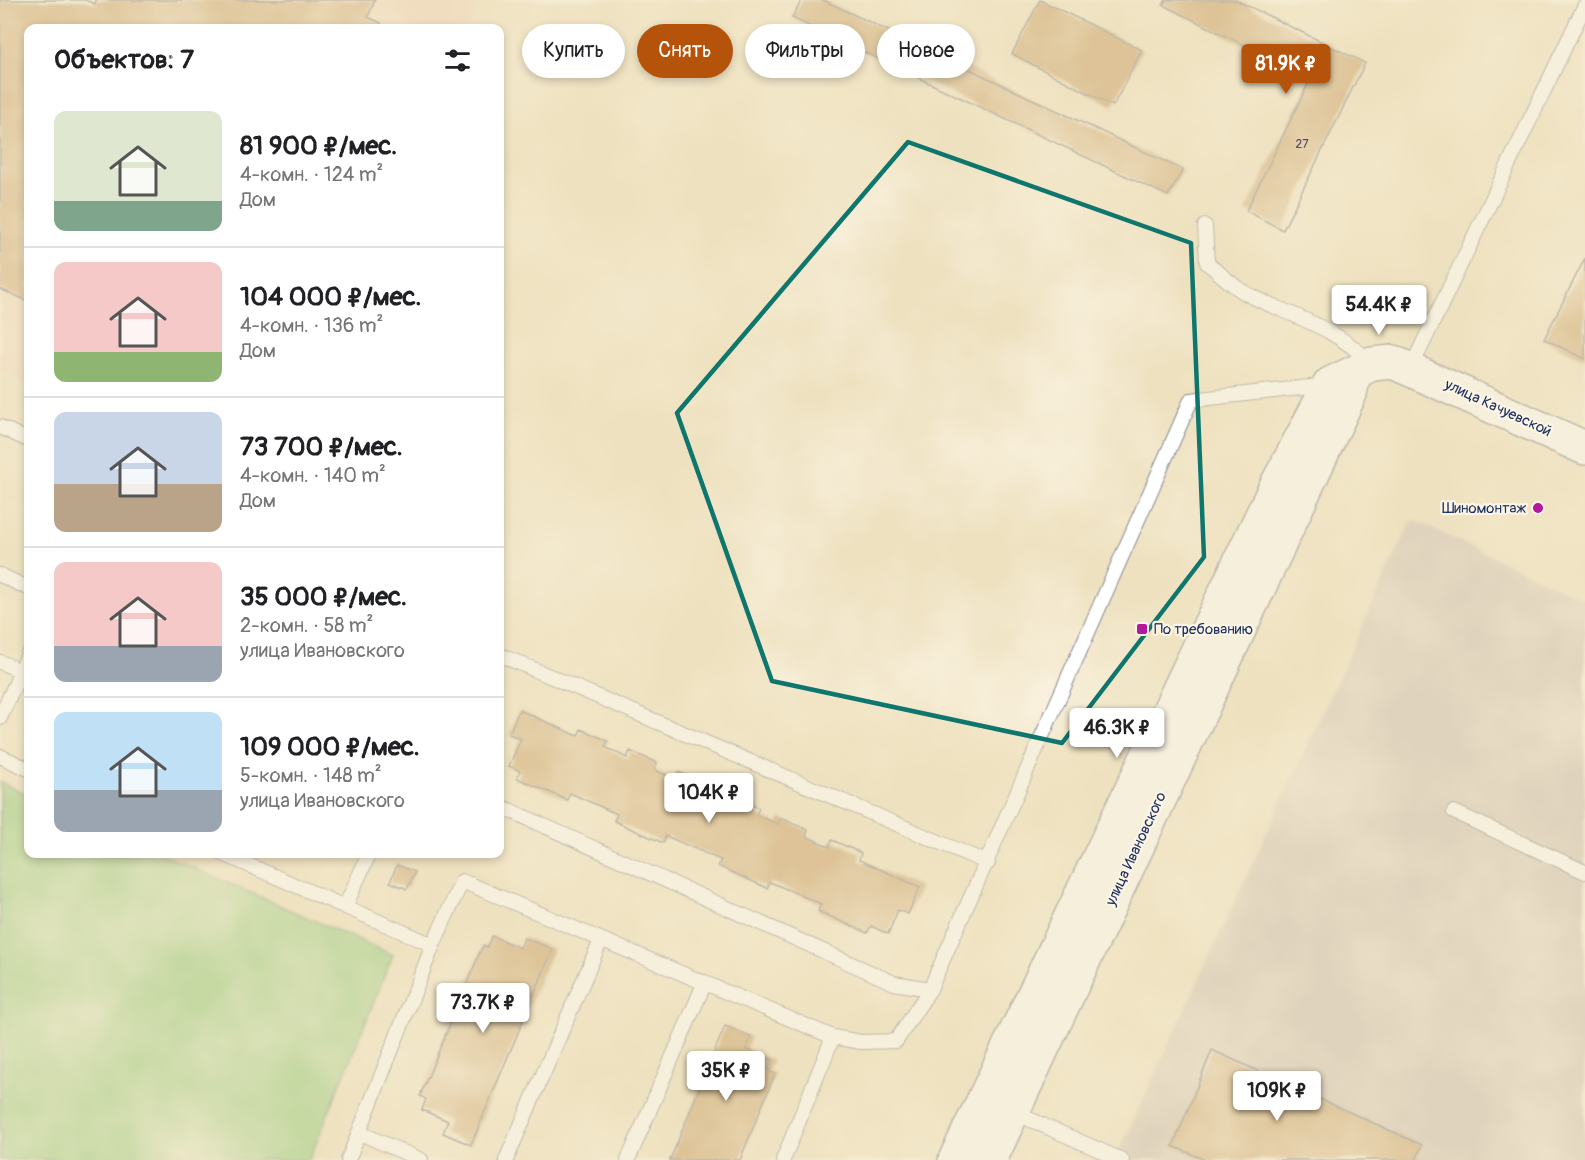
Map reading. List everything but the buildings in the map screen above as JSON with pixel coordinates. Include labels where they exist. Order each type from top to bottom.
[{"type":"street","name":"улица Качуевской","points":[[1352,374],[1393,362],[1411,368],[1585,448]]},
{"type":"street","name":"улица Ивановского","points":[[990,1160],[1345,404],[1352,374]]},
{"type":"street","name":"улица Ивановского","points":[[955,1160],[1274,490],[1352,374]]},
{"type":"lane","points":[[1411,368],[1585,5]]},
{"type":"lane","points":[[348,1160],[433,945],[462,881],[833,1037],[861,1042],[896,1041],[930,989],[1191,400],[1352,374],[1352,344],[1327,328],[1245,293],[1207,263],[1206,225]]},
{"type":"lane","points":[[0,427],[24,438]]},
{"type":"lane","points":[[0,575],[24,586]]},
{"type":"lane","points":[[504,657],[988,862]]},
{"type":"lane","points":[[0,662],[21,671]]},
{"type":"lane","points":[[0,718],[24,664]]},
{"type":"lane","points":[[0,756],[24,767]]},
{"type":"lane","points":[[504,808],[894,983],[930,989]]},
{"type":"lane","points":[[1454,812],[1585,872]]},
{"type":"lane","points":[[232,858],[433,945]]},
{"type":"lane","points":[[345,907],[367,858]]},
{"type":"lane","points":[[507,1160],[601,940]]},
{"type":"lane","points":[[628,1160],[705,982]]},
{"type":"lane","points":[[783,1160],[833,1037]]},
{"type":"lane","points":[[1013,1112],[1122,1160]]},
{"type":"lane","points":[[360,1133],[421,1160]]},
{"type":"highlighted area","points":[[908,142],[1191,243],[1204,557],[1062,743],[772,681],[677,413]]},
{"type":"shaded area","points":[[0,0],[481,0],[470,24],[24,24],[24,379],[0,369]]},
{"type":"shaded area","points":[[1412,519],[1585,600],[1585,1160],[1115,1160]]},
{"type":"green space","points":[[0,782],[24,793],[24,858],[171,858],[393,955],[309,1160],[0,1160]]},
{"type":"place","name":"Шиномонтаж","points":[[1538,508]]},
{"type":"place","name":"По требованию","points":[[1142,629]]}]
